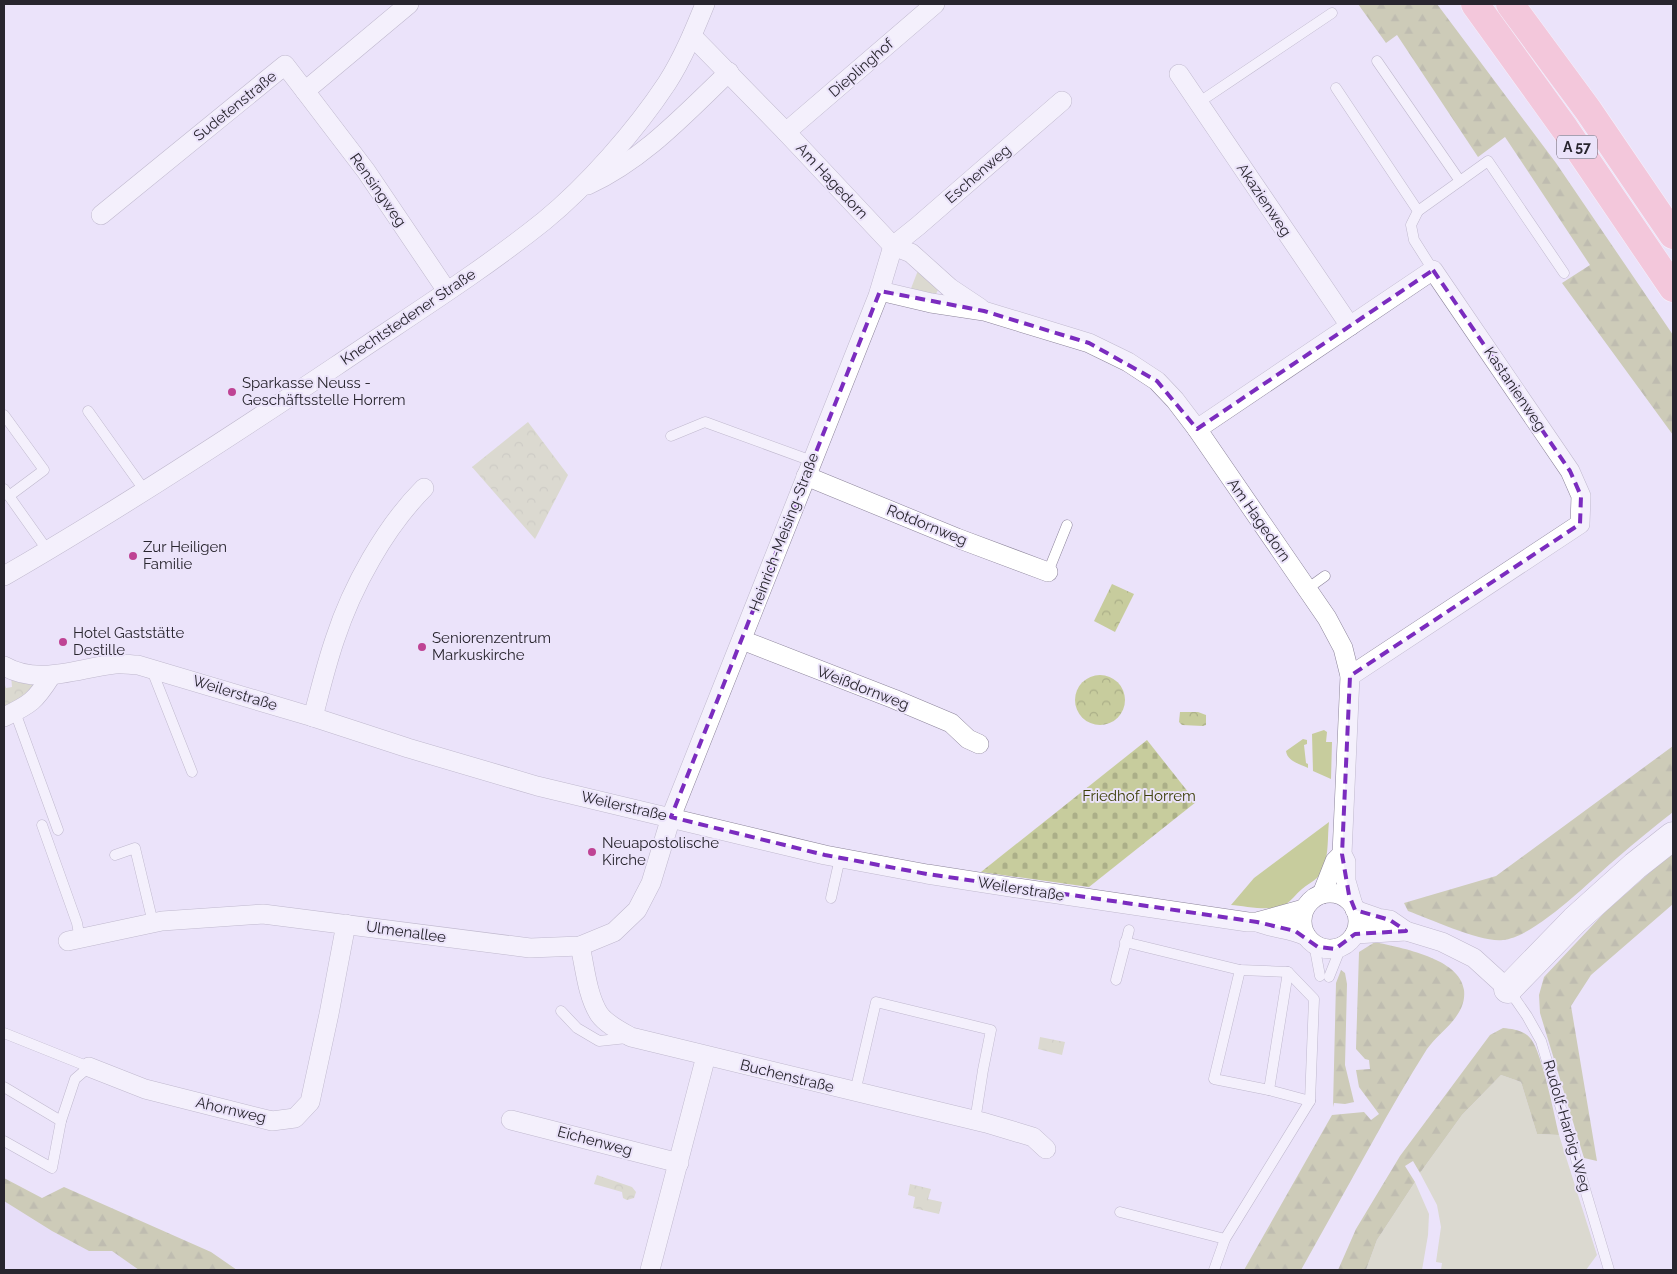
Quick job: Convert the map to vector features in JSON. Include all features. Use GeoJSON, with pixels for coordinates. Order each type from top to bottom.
{"type":"FeatureCollection","features":[{"type":"Feature","properties":{"kind":"highway","name":"A 57"},"geometry":{"type":"LineString","coordinates":[[1475,4],[1565,129],[1673,288]]}},
{"type":"Feature","properties":{"kind":"highway","name":"A 57"},"geometry":{"type":"LineString","coordinates":[[1510,4],[1588,110],[1673,235]]}},
{"type":"Feature","properties":{"kind":"main road"},"geometry":{"type":"LineString","coordinates":[[1508,989],[1575,920],[1635,866],[1673,836]]}},
{"type":"Feature","properties":{"kind":"street"},"geometry":{"type":"LineString","coordinates":[[305,91],[409,4]]}},
{"type":"Feature","properties":{"kind":"street","name":"Knechtstedener Straße"},"geometry":{"type":"LineString","coordinates":[[4,576],[207,453],[446,291],[546,220],[606,161],[640,122],[668,82],[692,36],[705,4]]}},
{"type":"Feature","properties":{"kind":"street","name":"Dieplinghof"},"geometry":{"type":"LineString","coordinates":[[786,132],[935,4]]}},
{"type":"Feature","properties":{"kind":"street","name":"Am Hagedorn"},"geometry":{"type":"LineString","coordinates":[[692,36],[729,72],[893,246],[911,253],[950,288],[984,311]]}},
{"type":"Feature","properties":{"kind":"street","name":"Sudetenstraße"},"geometry":{"type":"LineString","coordinates":[[102,215],[285,65],[305,91]]}},
{"type":"Feature","properties":{"kind":"street","name":"Knechtstedener Straße"},"geometry":{"type":"LineString","coordinates":[[576,191],[610,175],[640,154],[674,125],[729,72]]}},
{"type":"Feature","properties":{"kind":"street","name":"Akazienweg"},"geometry":{"type":"LineString","coordinates":[[1179,74],[1350,326]]}},
{"type":"Feature","properties":{"kind":"street","name":"Rensingweg"},"geometry":{"type":"LineString","coordinates":[[305,91],[366,170],[446,291]]}},
{"type":"Feature","properties":{"kind":"street","name":"Eschenweg"},"geometry":{"type":"LineString","coordinates":[[893,246],[1062,101]]}},
{"type":"Feature","properties":{"kind":"street","name":"Heinrich-Meising-Straße"},"geometry":{"type":"LineString","coordinates":[[671,817],[880,291],[893,246]]}},
{"type":"Feature","properties":{"kind":"street"},"geometry":{"type":"LineString","coordinates":[[1197,429],[1434,270]]}},
{"type":"Feature","properties":{"kind":"street","name":"Kastanienweg"},"geometry":{"type":"LineString","coordinates":[[1350,676],[1580,524],[1581,496],[1570,471],[1434,270]]}},
{"type":"Feature","properties":{"kind":"street","name":"Am Hagedorn"},"geometry":{"type":"LineString","coordinates":[[880,291],[931,303],[984,311],[1089,343],[1128,362],[1157,381],[1175,400],[1328,618],[1343,648],[1350,676],[1342,854],[1346,862],[1346,881],[1354,908]]}},
{"type":"Feature","properties":{"kind":"street","name":"Rotdornweg"},"geometry":{"type":"LineString","coordinates":[[809,468],[958,538],[1048,572]]}},
{"type":"Feature","properties":{"kind":"street"},"geometry":{"type":"LineString","coordinates":[[309,716],[335,638],[356,586],[384,537],[424,488]]}},
{"type":"Feature","properties":{"kind":"street","name":"Weißdornweg"},"geometry":{"type":"LineString","coordinates":[[742,640],[951,723],[968,739],[979,744]]}},
{"type":"Feature","properties":{"kind":"street","name":"Weilerstraße"},"geometry":{"type":"LineString","coordinates":[[4,666],[28,674],[51,676],[116,664],[138,665],[537,786],[840,858],[1186,914],[1257,922],[1269,927],[1295,931],[1310,940]]}},
{"type":"Feature","properties":{"kind":"street"},"geometry":{"type":"LineString","coordinates":[[10,714],[26,707],[39,695],[51,676]]}},
{"type":"Feature","properties":{"kind":"street","name":"Ulmenallee"},"geometry":{"type":"LineString","coordinates":[[74,940],[153,923],[263,914],[530,948],[580,946],[614,932],[637,910],[651,883],[671,817]]}},
{"type":"Feature","properties":{"kind":"street","name":"Am Hagedorn"},"geometry":{"type":"LineString","coordinates":[[1322,894],[1335,861],[1342,854]]}},
{"type":"Feature","properties":{"kind":"street"},"geometry":{"type":"LineString","coordinates":[[1331,893],[1339,895],[1347,899],[1354,908],[1357,926],[1355,934],[1350,941],[1340,947],[1326,949],[1310,940],[1302,927],[1304,909],[1309,902],[1322,894],[1331,893]]}},
{"type":"Feature","properties":{"kind":"street"},"geometry":{"type":"LineString","coordinates":[[1354,908],[1378,918],[1390,920],[1406,931],[1442,942],[1474,958],[1508,989]]}},
{"type":"Feature","properties":{"kind":"street","name":"Weilerstraße"},"geometry":{"type":"LineString","coordinates":[[1257,922],[1304,909]]}},
{"type":"Feature","properties":{"kind":"street","name":"Ahornweg"},"geometry":{"type":"LineString","coordinates":[[89,1067],[145,1089],[272,1121],[295,1118],[310,1102],[346,924]]}},
{"type":"Feature","properties":{"kind":"street"},"geometry":{"type":"LineString","coordinates":[[1355,934],[1406,931]]}},
{"type":"Feature","properties":{"kind":"street","name":"Buchenstraße"},"geometry":{"type":"LineString","coordinates":[[580,946],[592,996],[600,1014],[614,1027],[631,1037],[975,1120],[1033,1137],[1046,1149]]}},
{"type":"Feature","properties":{"kind":"street"},"geometry":{"type":"LineString","coordinates":[[650,1270],[706,1056]]}},
{"type":"Feature","properties":{"kind":"street","name":"Eichenweg"},"geometry":{"type":"LineString","coordinates":[[511,1120],[679,1163]]}},
{"type":"Feature","properties":{"kind":"lane"},"geometry":{"type":"LineString","coordinates":[[1198,104],[1332,13]]}},
{"type":"Feature","properties":{"kind":"lane"},"geometry":{"type":"LineString","coordinates":[[1378,61],[1460,180]]}},
{"type":"Feature","properties":{"kind":"lane"},"geometry":{"type":"LineString","coordinates":[[1336,88],[1418,211]]}},
{"type":"Feature","properties":{"kind":"lane"},"geometry":{"type":"LineString","coordinates":[[1434,270],[1414,240],[1411,225],[1418,211],[1488,161],[1564,273]]}},
{"type":"Feature","properties":{"kind":"lane"},"geometry":{"type":"LineString","coordinates":[[88,411],[145,491]]}},
{"type":"Feature","properties":{"kind":"lane"},"geometry":{"type":"LineString","coordinates":[[4,414],[44,470],[6,493],[48,551]]}},
{"type":"Feature","properties":{"kind":"lane"},"geometry":{"type":"LineString","coordinates":[[670,436],[705,422],[809,468]]}},
{"type":"Feature","properties":{"kind":"lane"},"geometry":{"type":"LineString","coordinates":[[1048,572],[1068,525]]}},
{"type":"Feature","properties":{"kind":"lane"},"geometry":{"type":"LineString","coordinates":[[1307,588],[1326,576]]}},
{"type":"Feature","properties":{"kind":"lane"},"geometry":{"type":"LineString","coordinates":[[151,668],[192,772]]}},
{"type":"Feature","properties":{"kind":"lane"},"geometry":{"type":"LineString","coordinates":[[10,714],[58,830]]}},
{"type":"Feature","properties":{"kind":"lane"},"geometry":{"type":"LineString","coordinates":[[42,825],[77,923],[74,940]]}},
{"type":"Feature","properties":{"kind":"lane"},"geometry":{"type":"LineString","coordinates":[[115,855],[135,848],[153,923]]}},
{"type":"Feature","properties":{"kind":"lane"},"geometry":{"type":"LineString","coordinates":[[831,898],[840,858]]}},
{"type":"Feature","properties":{"kind":"lane"},"geometry":{"type":"LineString","coordinates":[[1116,980],[1129,930]]}},
{"type":"Feature","properties":{"kind":"lane"},"geometry":{"type":"LineString","coordinates":[[1310,940],[1325,976],[1340,947]]}},
{"type":"Feature","properties":{"kind":"lane"},"geometry":{"type":"LineString","coordinates":[[1126,942],[1240,970],[1288,972],[1314,999],[1310,1101],[1225,1239],[1214,1270]]}},
{"type":"Feature","properties":{"kind":"lane"},"geometry":{"type":"LineString","coordinates":[[1240,970],[1214,1079],[1269,1090],[1310,1101]]}},
{"type":"Feature","properties":{"kind":"lane"},"geometry":{"type":"LineString","coordinates":[[1269,1090],[1288,972]]}},
{"type":"Feature","properties":{"kind":"lane","name":"Rudolf-Harbig-Weg"},"geometry":{"type":"LineString","coordinates":[[1508,989],[1527,1016],[1541,1041],[1609,1270]]}},
{"type":"Feature","properties":{"kind":"lane"},"geometry":{"type":"LineString","coordinates":[[855,1092],[876,1002],[991,1030],[975,1120]]}},
{"type":"Feature","properties":{"kind":"lane"},"geometry":{"type":"LineString","coordinates":[[561,1012],[577,1028],[599,1040],[631,1037]]}},
{"type":"Feature","properties":{"kind":"lane"},"geometry":{"type":"LineString","coordinates":[[4,1033],[89,1067],[75,1079],[60,1121],[52,1168],[4,1141]]}},
{"type":"Feature","properties":{"kind":"lane"},"geometry":{"type":"LineString","coordinates":[[4,1087],[60,1121]]}},
{"type":"Feature","properties":{"kind":"lane"},"geometry":{"type":"LineString","coordinates":[[1120,1212],[1225,1239]]}},
{"type":"Feature","properties":{"kind":"highlighted area"},"geometry":{"type":"Polygon","coordinates":[[[1433,270],[1570,471],[1581,496],[1580,524],[1350,676],[1342,854],[1349,895],[1355,910],[1390,920],[1406,931],[1355,934],[1335,949],[1318,947],[1295,931],[1257,922],[927,874],[825,855],[671,817],[880,291],[984,311],[1089,343],[1157,381],[1197,429],[1433,270]]]}},
{"type":"Feature","properties":{"kind":"shaded area"},"geometry":{"type":"Polygon","coordinates":[[[4,1201],[52,1231],[89,1251],[112,1251],[139,1270],[4,1270],[4,1201]]]}},
{"type":"Feature","properties":{"kind":"green space"},"geometry":{"type":"Polygon","coordinates":[[[1358,4],[1437,4],[1556,163],[1673,335],[1673,435],[1562,283],[1590,265],[1505,137],[1478,157],[1397,35],[1386,43],[1358,4]]]}},
{"type":"Feature","properties":{"kind":"green space"},"geometry":{"type":"Polygon","coordinates":[[[920,268],[938,290],[936,294],[910,291],[920,268]]]}},
{"type":"Feature","properties":{"kind":"green space"},"geometry":{"type":"Polygon","coordinates":[[[528,422],[568,475],[535,539],[472,467],[528,422]]]}},
{"type":"Feature","properties":{"kind":"green space"},"geometry":{"type":"Polygon","coordinates":[[[1112,584],[1134,594],[1115,632],[1094,621],[1112,584]]]}},
{"type":"Feature","properties":{"kind":"green space"},"geometry":{"type":"Polygon","coordinates":[[[11,675],[33,683],[34,690],[4,709],[4,685],[6,688],[12,687],[11,675]]]}},
{"type":"Feature","properties":{"kind":"green space"},"geometry":{"type":"Polygon","coordinates":[[[1100,675],[1110,677],[1118,682],[1123,690],[1125,700],[1123,710],[1118,718],[1110,723],[1100,725],[1090,723],[1082,718],[1077,710],[1075,700],[1077,690],[1082,682],[1090,677],[1100,675]]]}},
{"type":"Feature","properties":{"kind":"green space"},"geometry":{"type":"Polygon","coordinates":[[[1180,712],[1198,712],[1206,715],[1206,725],[1182,725],[1179,722],[1180,712]]]}},
{"type":"Feature","properties":{"kind":"green space"},"geometry":{"type":"Polygon","coordinates":[[[1324,730],[1327,732],[1326,742],[1332,742],[1331,779],[1313,771],[1312,734],[1324,730]]]}},
{"type":"Feature","properties":{"kind":"green space"},"geometry":{"type":"Polygon","coordinates":[[[1303,739],[1307,740],[1307,744],[1304,745],[1308,768],[1291,760],[1286,751],[1303,739]]]}},
{"type":"Feature","properties":{"kind":"green space","name":"Friedhof Horrem"},"geometry":{"type":"Polygon","coordinates":[[[1147,740],[1196,802],[1089,887],[981,872],[1147,740]]]}},
{"type":"Feature","properties":{"kind":"green space"},"geometry":{"type":"Polygon","coordinates":[[[1673,746],[1673,812],[1562,906],[1531,929],[1516,937],[1494,940],[1470,934],[1408,911],[1404,903],[1496,876],[1673,746]]]}},
{"type":"Feature","properties":{"kind":"green space"},"geometry":{"type":"Polygon","coordinates":[[[1329,822],[1326,859],[1317,878],[1285,905],[1280,907],[1266,908],[1231,905],[1254,878],[1329,822]]]}},
{"type":"Feature","properties":{"kind":"green space"},"geometry":{"type":"Polygon","coordinates":[[[1673,852],[1673,904],[1591,975],[1571,1006],[1597,1161],[1584,1158],[1540,1013],[1539,995],[1544,977],[1605,912],[1673,852]]]}},
{"type":"Feature","properties":{"kind":"green space"},"geometry":{"type":"Polygon","coordinates":[[[1375,942],[1428,956],[1452,970],[1460,979],[1464,990],[1461,1008],[1452,1022],[1427,1049],[1301,1270],[1244,1270],[1332,1115],[1364,1112],[1371,1120],[1379,1114],[1359,1087],[1356,1070],[1370,1069],[1369,1060],[1365,1059],[1356,1049],[1359,952],[1375,942]]]}},
{"type":"Feature","properties":{"kind":"green space"},"geometry":{"type":"Polygon","coordinates":[[[1341,970],[1345,973],[1347,984],[1345,1065],[1354,1102],[1345,1104],[1334,1103],[1333,1107],[1336,983],[1341,970]]]}},
{"type":"Feature","properties":{"kind":"green space"},"geometry":{"type":"Polygon","coordinates":[[[1503,1028],[1522,1032],[1531,1039],[1535,1046],[1547,1084],[1559,1135],[1537,1134],[1521,1082],[1501,1075],[1462,1115],[1420,1173],[1413,1161],[1405,1166],[1415,1182],[1377,1240],[1366,1270],[1338,1270],[1356,1229],[1400,1156],[1490,1035],[1503,1028]]]}},
{"type":"Feature","properties":{"kind":"green space"},"geometry":{"type":"Polygon","coordinates":[[[1040,1037],[1065,1042],[1062,1055],[1038,1049],[1040,1037]]]}},
{"type":"Feature","properties":{"kind":"green space"},"geometry":{"type":"Polygon","coordinates":[[[1501,1075],[1521,1082],[1537,1134],[1559,1135],[1597,1255],[1586,1270],[1441,1270],[1442,1263],[1436,1262],[1441,1227],[1437,1205],[1420,1173],[1462,1115],[1501,1075]]]}},
{"type":"Feature","properties":{"kind":"green space"},"geometry":{"type":"Polygon","coordinates":[[[597,1175],[632,1187],[636,1192],[634,1198],[627,1200],[623,1198],[622,1192],[594,1184],[597,1175]]]}},
{"type":"Feature","properties":{"kind":"green space"},"geometry":{"type":"Polygon","coordinates":[[[4,1178],[42,1198],[64,1187],[211,1252],[237,1270],[139,1270],[112,1251],[89,1251],[52,1231],[4,1201],[4,1178]]]}},
{"type":"Feature","properties":{"kind":"green space"},"geometry":{"type":"Polygon","coordinates":[[[1415,1182],[1429,1214],[1428,1235],[1422,1270],[1366,1270],[1377,1240],[1415,1182]]]}},
{"type":"Feature","properties":{"kind":"green space"},"geometry":{"type":"Polygon","coordinates":[[[910,1184],[931,1189],[928,1199],[942,1202],[939,1214],[913,1208],[915,1197],[908,1195],[910,1184]]]}},
{"type":"Feature","properties":{"kind":"place","name":"Sparkasse Neuss - Geschäftsstelle Horrem"},"geometry":{"type":"Point","coordinates":[232,392]}},
{"type":"Feature","properties":{"kind":"place","name":"Zur Heiligen Familie"},"geometry":{"type":"Point","coordinates":[133,556]}},
{"type":"Feature","properties":{"kind":"place","name":"Hotel Gaststätte Destille"},"geometry":{"type":"Point","coordinates":[63,642]}},
{"type":"Feature","properties":{"kind":"place","name":"Seniorenzentrum Markuskirche"},"geometry":{"type":"Point","coordinates":[422,647]}},
{"type":"Feature","properties":{"kind":"place","name":"Neuapostolische Kirche"},"geometry":{"type":"Point","coordinates":[592,852]}}]}
